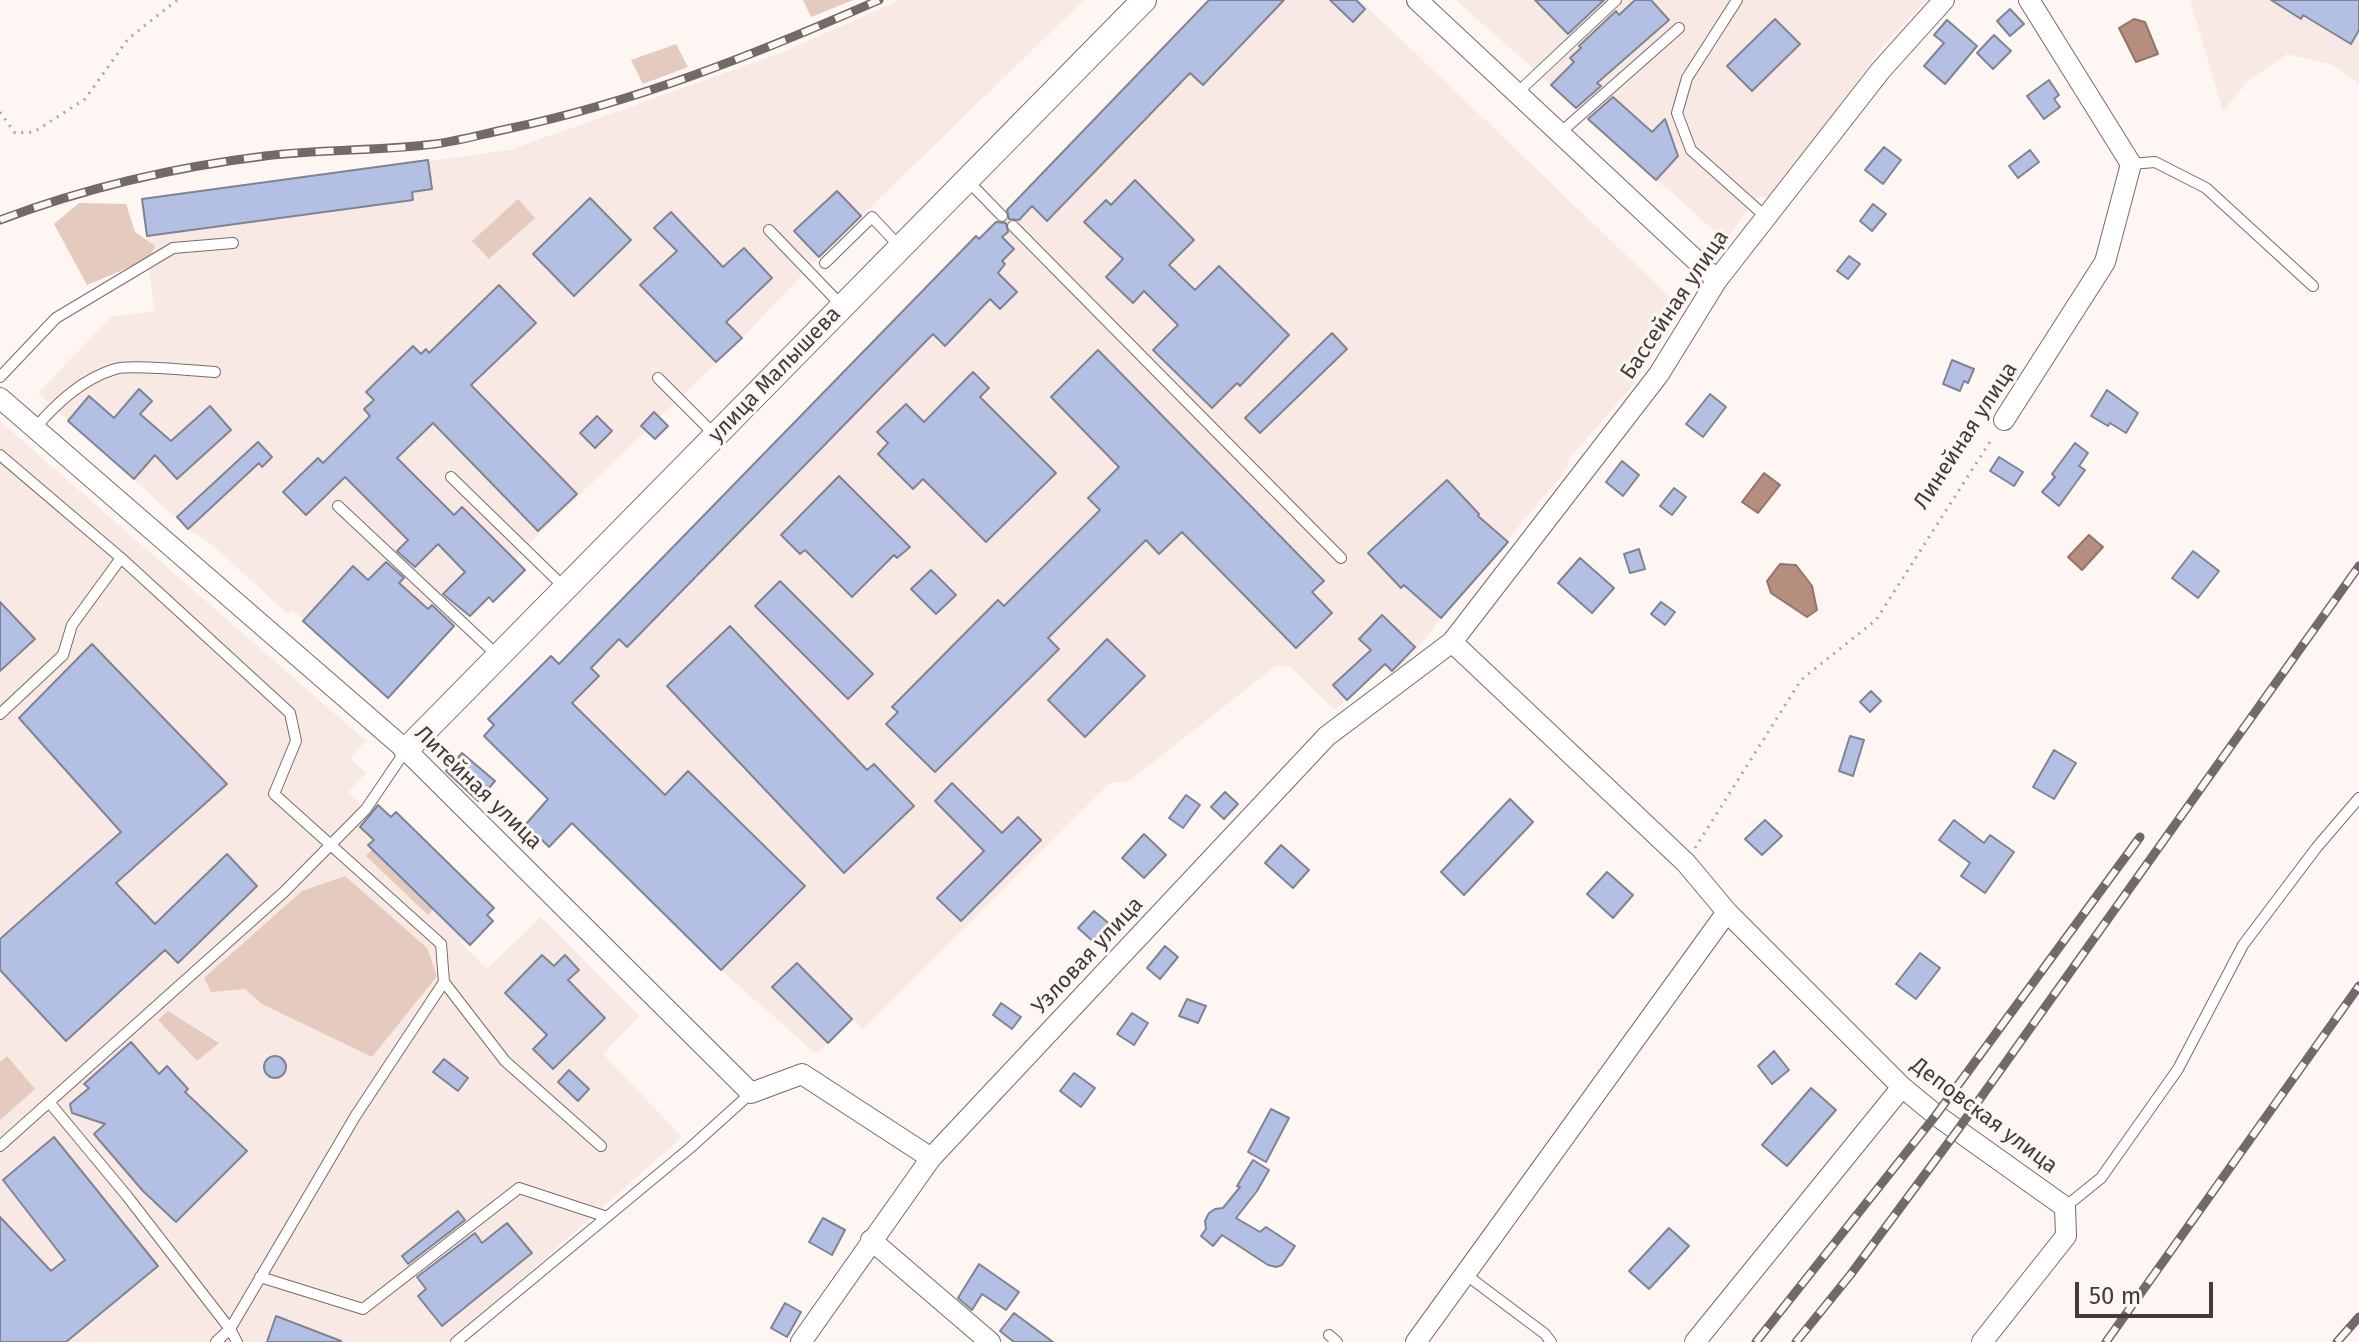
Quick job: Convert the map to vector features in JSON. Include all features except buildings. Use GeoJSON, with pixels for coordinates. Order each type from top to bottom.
{"type":"FeatureCollection","features":[{"type":"Feature","properties":{"kind":"street","name":"улица Малышева"},"geometry":{"type":"LineString","coordinates":[[406,750],[1144,0]]}},
{"type":"Feature","properties":{"kind":"street"},"geometry":{"type":"LineString","coordinates":[[1417,0],[1717,280]]}},
{"type":"Feature","properties":{"kind":"street","name":"Бассейная улица"},"geometry":{"type":"LineString","coordinates":[[1452,642],[1659,374],[1717,280],[1881,70],[1944,0]]}},
{"type":"Feature","properties":{"kind":"street"},"geometry":{"type":"LineString","coordinates":[[2029,0],[2131,164]]}},
{"type":"Feature","properties":{"kind":"street","name":"Линейная улица"},"geometry":{"type":"LineString","coordinates":[[2004,420],[2105,262],[2131,164]]}},
{"type":"Feature","properties":{"kind":"street","name":"Литейная улица"},"geometry":{"type":"LineString","coordinates":[[0,398],[406,750],[751,1093]]}},
{"type":"Feature","properties":{"kind":"street","name":"Деповская улица"},"geometry":{"type":"LineString","coordinates":[[1452,642],[1686,863],[1727,912],[1902,1087],[2065,1207],[2066,1236],[1982,1342]]}},
{"type":"Feature","properties":{"kind":"street","name":"Узловая улица"},"geometry":{"type":"LineString","coordinates":[[801,1342],[931,1158],[1327,736],[1452,642]]}},
{"type":"Feature","properties":{"kind":"street"},"geometry":{"type":"LineString","coordinates":[[1416,1342],[1727,912]]}},
{"type":"Feature","properties":{"kind":"street"},"geometry":{"type":"LineString","coordinates":[[751,1093],[802,1074],[931,1158]]}},
{"type":"Feature","properties":{"kind":"street"},"geometry":{"type":"LineString","coordinates":[[1695,1342],[1902,1087]]}},
{"type":"Feature","properties":{"kind":"street"},"geometry":{"type":"LineString","coordinates":[[871,1240],[990,1342]]}},
{"type":"Feature","properties":{"kind":"lane"},"geometry":{"type":"LineString","coordinates":[[1517,93],[1616,0]]}},
{"type":"Feature","properties":{"kind":"lane"},"geometry":{"type":"LineString","coordinates":[[1737,0],[1687,78],[1677,113],[1691,150],[1766,217]]}},
{"type":"Feature","properties":{"kind":"lane"},"geometry":{"type":"LineString","coordinates":[[1560,133],[1679,28]]}},
{"type":"Feature","properties":{"kind":"lane"},"geometry":{"type":"LineString","coordinates":[[2131,164],[2155,162],[2206,188],[2313,286]]}},
{"type":"Feature","properties":{"kind":"lane"},"geometry":{"type":"LineString","coordinates":[[966,179],[1002,216]]}},
{"type":"Feature","properties":{"kind":"lane"},"geometry":{"type":"LineString","coordinates":[[825,263],[872,217],[900,247]]}},
{"type":"Feature","properties":{"kind":"lane"},"geometry":{"type":"LineString","coordinates":[[1013,226],[1341,558]]}},
{"type":"Feature","properties":{"kind":"lane"},"geometry":{"type":"LineString","coordinates":[[769,230],[842,306]]}},
{"type":"Feature","properties":{"kind":"lane"},"geometry":{"type":"LineString","coordinates":[[0,377],[56,318],[173,248],[233,243]]}},
{"type":"Feature","properties":{"kind":"lane"},"geometry":{"type":"LineString","coordinates":[[35,428],[53,407],[79,386],[117,367],[215,372]]}},
{"type":"Feature","properties":{"kind":"lane"},"geometry":{"type":"LineString","coordinates":[[658,378],[715,435]]}},
{"type":"Feature","properties":{"kind":"lane"},"geometry":{"type":"LineString","coordinates":[[0,455],[121,558],[290,713],[296,741],[274,794],[441,944],[444,982],[505,1061],[601,1146]]}},
{"type":"Feature","properties":{"kind":"lane"},"geometry":{"type":"LineString","coordinates":[[451,477],[566,588]]}},
{"type":"Feature","properties":{"kind":"lane"},"geometry":{"type":"LineString","coordinates":[[338,506],[499,656]]}},
{"type":"Feature","properties":{"kind":"lane"},"geometry":{"type":"LineString","coordinates":[[0,714],[63,655],[72,625],[121,558]]}},
{"type":"Feature","properties":{"kind":"lane"},"geometry":{"type":"LineString","coordinates":[[0,1146],[284,892],[366,809],[406,750]]}},
{"type":"Feature","properties":{"kind":"lane"},"geometry":{"type":"LineString","coordinates":[[2065,1207],[2101,1178],[2178,1069],[2243,945],[2317,847],[2359,798]]}},
{"type":"Feature","properties":{"kind":"lane"},"geometry":{"type":"LineString","coordinates":[[216,1342],[230,1329],[356,1115],[444,982]]}},
{"type":"Feature","properties":{"kind":"lane"},"geometry":{"type":"LineString","coordinates":[[456,1342],[751,1093]]}},
{"type":"Feature","properties":{"kind":"lane"},"geometry":{"type":"LineString","coordinates":[[49,1102],[127,1196],[237,1342]]}},
{"type":"Feature","properties":{"kind":"lane"},"geometry":{"type":"LineString","coordinates":[[260,1277],[363,1309],[519,1188],[607,1217]]}},
{"type":"Feature","properties":{"kind":"lane"},"geometry":{"type":"LineString","coordinates":[[1465,1274],[1545,1334],[1551,1342]]}},
{"type":"Feature","properties":{"kind":"path"},"geometry":{"type":"LineString","coordinates":[[0,112],[15,133],[34,132],[85,99],[128,39],[177,0]]}},
{"type":"Feature","properties":{"kind":"path","name":"Линейная улица"},"geometry":{"type":"LineString","coordinates":[[1686,863],[1801,680],[1876,620],[2004,420]]}},
{"type":"Feature","properties":{"kind":"shaded area"},"geometry":{"type":"Polygon","coordinates":[[[803,0],[853,0],[811,17],[803,0]]]}},
{"type":"Feature","properties":{"kind":"shaded area"},"geometry":{"type":"Polygon","coordinates":[[[900,0],[1084,0],[530,543],[388,698],[293,610],[288,614],[210,543],[188,529],[38,393],[111,317],[154,311],[142,199],[510,150],[783,52],[900,0]]]}},
{"type":"Feature","properties":{"kind":"shaded area"},"geometry":{"type":"Polygon","coordinates":[[[1209,0],[1360,0],[1674,301],[1670,320],[1634,384],[1569,459],[1568,468],[1401,670],[1389,660],[1335,710],[1290,667],[1277,665],[1129,781],[1110,783],[863,1029],[852,1019],[816,1054],[721,970],[484,736],[494,725],[488,719],[551,656],[559,664],[976,236],[980,239],[1209,0]]]}},
{"type":"Feature","properties":{"kind":"shaded area"},"geometry":{"type":"Polygon","coordinates":[[[1456,0],[1927,0],[1882,47],[1774,196],[1755,198],[1726,241],[1456,0]]]}},
{"type":"Feature","properties":{"kind":"shaded area"},"geometry":{"type":"Polygon","coordinates":[[[2190,0],[2359,0],[2359,84],[2333,65],[2287,54],[2248,81],[2223,111],[2190,0]]]}},
{"type":"Feature","properties":{"kind":"shaded area"},"geometry":{"type":"Polygon","coordinates":[[[2134,19],[2145,22],[2158,54],[2136,62],[2119,28],[2134,19]]]}},
{"type":"Feature","properties":{"kind":"shaded area"},"geometry":{"type":"Polygon","coordinates":[[[676,44],[688,67],[643,84],[631,60],[676,44]]]}},
{"type":"Feature","properties":{"kind":"shaded area"},"geometry":{"type":"Polygon","coordinates":[[[518,199],[535,218],[489,259],[472,241],[518,199]]]}},
{"type":"Feature","properties":{"kind":"shaded area"},"geometry":{"type":"Polygon","coordinates":[[[79,203],[126,204],[135,232],[155,246],[149,259],[87,285],[54,224],[79,203]]]}},
{"type":"Feature","properties":{"kind":"shaded area"},"geometry":{"type":"Polygon","coordinates":[[[0,421],[366,741],[350,758],[366,773],[348,792],[370,813],[378,805],[391,817],[396,812],[494,908],[461,943],[487,969],[541,917],[639,1016],[603,1054],[682,1137],[450,1342],[0,1342],[0,421]]]}},
{"type":"Feature","properties":{"kind":"shaded area"},"geometry":{"type":"Polygon","coordinates":[[[1764,473],[1780,485],[1758,513],[1742,502],[1764,473]]]}},
{"type":"Feature","properties":{"kind":"shaded area"},"geometry":{"type":"Polygon","coordinates":[[[2089,535],[2103,547],[2082,570],[2068,557],[2089,535]]]}},
{"type":"Feature","properties":{"kind":"shaded area"},"geometry":{"type":"Polygon","coordinates":[[[1780,564],[1796,565],[1812,586],[1817,610],[1807,617],[1771,593],[1767,581],[1780,564]]]}},
{"type":"Feature","properties":{"kind":"shaded area"},"geometry":{"type":"Polygon","coordinates":[[[377,844],[439,903],[428,915],[366,856],[377,844]]]}},
{"type":"Feature","properties":{"kind":"shaded area"},"geometry":{"type":"Polygon","coordinates":[[[345,876],[427,948],[437,976],[372,1057],[262,1004],[245,989],[211,992],[204,978],[302,891],[345,876]]]}},
{"type":"Feature","properties":{"kind":"shaded area"},"geometry":{"type":"Polygon","coordinates":[[[168,1011],[219,1043],[197,1061],[158,1020],[168,1011]]]}},
{"type":"Feature","properties":{"kind":"shaded area"},"geometry":{"type":"Polygon","coordinates":[[[7,1056],[35,1089],[0,1120],[0,1062],[7,1056]]]}},
{"type":"Feature","properties":{"kind":"railway"},"geometry":{"type":"LineString","coordinates":[[0,220],[97,189],[198,166],[286,154],[435,144],[555,118],[696,74],[879,0]]}},
{"type":"Feature","properties":{"kind":"railway"},"geometry":{"type":"LineString","coordinates":[[1796,1342],[1851,1274],[1957,1131],[2359,566]]}},
{"type":"Feature","properties":{"kind":"railway"},"geometry":{"type":"LineString","coordinates":[[1756,1342],[1936,1115],[2140,837]]}},
{"type":"Feature","properties":{"kind":"railway"},"geometry":{"type":"LineString","coordinates":[[2106,1342],[2359,986]]}},
{"type":"Feature","properties":{"kind":"railway"},"geometry":{"type":"LineString","coordinates":[[2337,1342],[2359,1317]]}}]}
